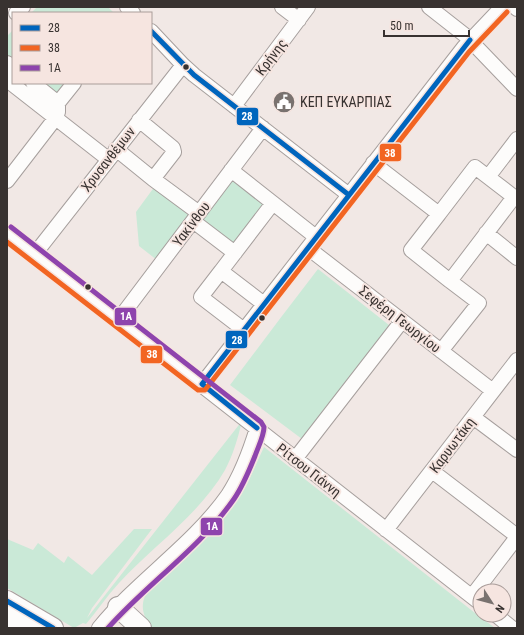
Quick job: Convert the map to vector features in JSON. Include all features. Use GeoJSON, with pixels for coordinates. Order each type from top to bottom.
{"type":"FeatureCollection","features":[{"type":"Feature","properties":{"kind":"highway"},"geometry":{"type":"LineString","coordinates":[[7,601],[53,628]]}},
{"type":"Feature","properties":{"kind":"highway"},"geometry":{"type":"LineString","coordinates":[[118,607],[141,628]]}},
{"type":"Feature","properties":{"kind":"highway"},"geometry":{"type":"LineString","coordinates":[[7,620],[22,628]]}},
{"type":"Feature","properties":{"kind":"street"},"geometry":{"type":"LineString","coordinates":[[7,13],[12,7]]}},
{"type":"Feature","properties":{"kind":"street"},"geometry":{"type":"LineString","coordinates":[[282,7],[299,20]]}},
{"type":"Feature","properties":{"kind":"street","name":"Κρήνης"},"geometry":{"type":"LineString","coordinates":[[234,106],[308,7]]}},
{"type":"Feature","properties":{"kind":"street"},"geometry":{"type":"LineString","coordinates":[[429,7],[470,40],[517,89]]}},
{"type":"Feature","properties":{"kind":"street"},"geometry":{"type":"LineString","coordinates":[[202,384],[470,40],[502,7]]}},
{"type":"Feature","properties":{"kind":"street"},"geometry":{"type":"LineString","coordinates":[[152,33],[183,65],[349,195]]}},
{"type":"Feature","properties":{"kind":"street","name":"Χρυσανθέμων"},"geometry":{"type":"LineString","coordinates":[[34,254],[183,65]]}},
{"type":"Feature","properties":{"kind":"street"},"geometry":{"type":"LineString","coordinates":[[12,84],[55,118],[153,179],[235,253]]}},
{"type":"Feature","properties":{"kind":"street"},"geometry":{"type":"LineString","coordinates":[[33,84],[58,103]]}},
{"type":"Feature","properties":{"kind":"street"},"geometry":{"type":"LineString","coordinates":[[7,181],[55,118],[58,112],[58,103],[73,84]]}},
{"type":"Feature","properties":{"kind":"street"},"geometry":{"type":"LineString","coordinates":[[139,120],[173,148],[174,152],[153,179]]}},
{"type":"Feature","properties":{"kind":"street","name":"Υακίνθου"},"geometry":{"type":"LineString","coordinates":[[119,320],[263,128]]}},
{"type":"Feature","properties":{"kind":"street"},"geometry":{"type":"LineString","coordinates":[[488,177],[517,139]]}},
{"type":"Feature","properties":{"kind":"street"},"geometry":{"type":"LineString","coordinates":[[374,163],[439,214]]}},
{"type":"Feature","properties":{"kind":"street"},"geometry":{"type":"LineString","coordinates":[[441,351],[479,303],[450,281],[411,250],[475,167],[514,197],[450,281]]}},
{"type":"Feature","properties":{"kind":"street","name":"Σεφέρη Γεωργίου"},"geometry":{"type":"LineString","coordinates":[[231,170],[272,203],[312,242],[402,321],[493,391]]}},
{"type":"Feature","properties":{"kind":"street"},"geometry":{"type":"LineString","coordinates":[[244,330],[201,297],[272,203]]}},
{"type":"Feature","properties":{"kind":"street","name":"Ρίτσου Γιάννη"},"geometry":{"type":"LineString","coordinates":[[7,233],[472,596]]}},
{"type":"Feature","properties":{"kind":"street"},"geometry":{"type":"LineString","coordinates":[[486,233],[517,258]]}},
{"type":"Feature","properties":{"kind":"street"},"geometry":{"type":"LineString","coordinates":[[221,271],[264,304]]}},
{"type":"Feature","properties":{"kind":"street"},"geometry":{"type":"LineString","coordinates":[[296,459],[402,321]]}},
{"type":"Feature","properties":{"kind":"street","name":"Καρυωτάκη"},"geometry":{"type":"LineString","coordinates":[[386,530],[517,360]]}},
{"type":"Feature","properties":{"kind":"street"},"geometry":{"type":"LineString","coordinates":[[473,417],[517,450]]}},
{"type":"Feature","properties":{"kind":"street"},"geometry":{"type":"LineString","coordinates":[[99,628],[118,607],[197,530],[220,504],[237,478],[257,428]]}},
{"type":"Feature","properties":{"kind":"street"},"geometry":{"type":"LineString","coordinates":[[432,471],[517,536],[486,583]]}},
{"type":"Feature","properties":{"kind":"green space"},"geometry":{"type":"Polygon","coordinates":[[[37,7],[108,7],[113,12],[32,12],[37,7]]]}},
{"type":"Feature","properties":{"kind":"green space"},"geometry":{"type":"Polygon","coordinates":[[[12,31],[12,58],[7,55],[7,36],[12,31]]]}},
{"type":"Feature","properties":{"kind":"green space"},"geometry":{"type":"Polygon","coordinates":[[[44,84],[65,84],[57,94],[44,84]]]}},
{"type":"Feature","properties":{"kind":"green space"},"geometry":{"type":"Polygon","coordinates":[[[233,176],[268,203],[235,248],[199,221],[233,176]]]}},
{"type":"Feature","properties":{"kind":"green space"},"geometry":{"type":"Polygon","coordinates":[[[155,186],[192,214],[157,260],[139,246],[136,212],[155,186]]]}},
{"type":"Feature","properties":{"kind":"green space"},"geometry":{"type":"Polygon","coordinates":[[[318,269],[394,329],[359,374],[354,371],[346,381],[349,384],[331,407],[327,405],[321,413],[324,416],[302,439],[230,385],[318,269]]]}},
{"type":"Feature","properties":{"kind":"green space"},"geometry":{"type":"Polygon","coordinates":[[[242,421],[237,440],[225,470],[214,486],[189,516],[119,583],[86,624],[83,623],[74,628],[7,588],[7,539],[33,550],[38,543],[64,563],[68,556],[92,575],[134,529],[152,529],[92,608],[87,618],[242,421]]]}},
{"type":"Feature","properties":{"kind":"green space"},"geometry":{"type":"Polygon","coordinates":[[[264,447],[472,611],[472,623],[488,623],[495,628],[152,628],[143,609],[145,596],[215,527],[230,510],[247,484],[264,447]]]}},
{"type":"Feature","properties":{"kind":"transit line","name":"38"},"geometry":{"type":"LineString","coordinates":[[7,242],[198,390],[205,390],[469,52],[507,12]]}},
{"type":"Feature","properties":{"kind":"transit line","name":"28"},"geometry":{"type":"LineString","coordinates":[[152,32],[194,75],[349,195]]}},
{"type":"Feature","properties":{"kind":"transit line","name":"28"},"geometry":{"type":"LineString","coordinates":[[257,428],[202,384],[470,40]]}},
{"type":"Feature","properties":{"kind":"transit line","name":"1Α"},"geometry":{"type":"LineString","coordinates":[[11,227],[261,422],[264,427],[261,442],[243,484],[234,499],[205,534],[108,628]]}},
{"type":"Feature","properties":{"kind":"transit line","name":"28"},"geometry":{"type":"LineString","coordinates":[[7,601],[53,628]]}},
{"type":"Feature","properties":{"kind":"place","name":"ΚΕΠ ΕΥΚΑΡΠΙΑΣ"},"geometry":{"type":"Point","coordinates":[284,102]}}]}
